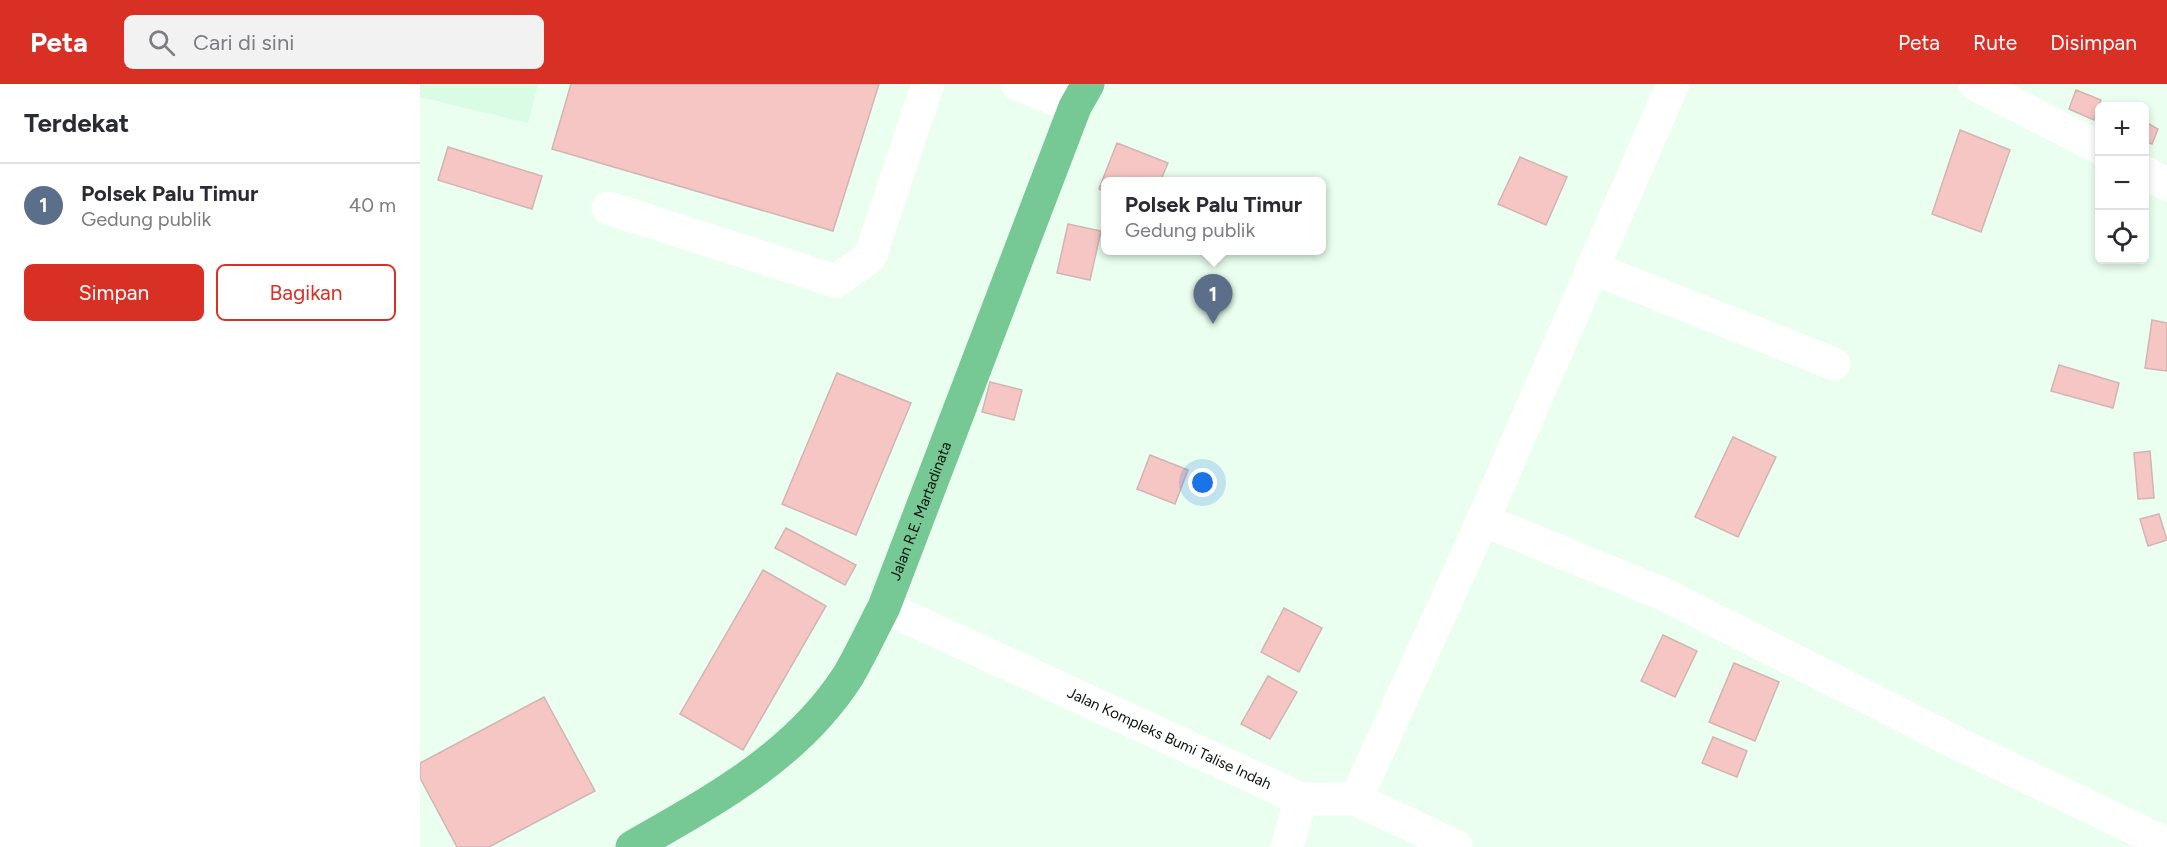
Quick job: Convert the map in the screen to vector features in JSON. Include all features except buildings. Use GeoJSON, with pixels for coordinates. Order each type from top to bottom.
{"type":"FeatureCollection","features":[{"type":"Feature","properties":{"kind":"highway","name":"Jalan R.E. Martadinata"},"geometry":{"type":"LineString","coordinates":[[632,847],[729,792],[800,735],[847,676],[884,607],[1082,95]]}},
{"type":"Feature","properties":{"kind":"street"},"geometry":{"type":"LineString","coordinates":[[608,208],[836,281],[870,257],[928,84]]}},
{"type":"Feature","properties":{"kind":"street"},"geometry":{"type":"LineString","coordinates":[[1017,84],[1082,95]]}},
{"type":"Feature","properties":{"kind":"street"},"geometry":{"type":"LineString","coordinates":[[1356,799],[1483,520],[1673,84]]}},
{"type":"Feature","properties":{"kind":"street"},"geometry":{"type":"LineString","coordinates":[[1975,84],[2095,145]]}},
{"type":"Feature","properties":{"kind":"street"},"geometry":{"type":"LineString","coordinates":[[2149,174],[2167,184]]}},
{"type":"Feature","properties":{"kind":"street"},"geometry":{"type":"LineString","coordinates":[[1592,268],[1834,364]]}},
{"type":"Feature","properties":{"kind":"street"},"geometry":{"type":"LineString","coordinates":[[1483,520],[1662,594],[1967,748],[2167,844]]}},
{"type":"Feature","properties":{"kind":"street","name":"Jalan Kompleks Bumi Talise Indah"},"geometry":{"type":"LineString","coordinates":[[884,607],[1301,799],[1356,799],[1457,847]]}},
{"type":"Feature","properties":{"kind":"street"},"geometry":{"type":"LineString","coordinates":[[1287,847],[1301,799]]}},
{"type":"Feature","properties":{"kind":"shaded area"},"geometry":{"type":"Polygon","coordinates":[[[420,84],[538,84],[528,123],[420,97],[420,84]]]}},
{"type":"Feature","properties":{"kind":"place","name":"Polsek Palu Timur"},"geometry":{"type":"Point","coordinates":[1213,324]}}]}
